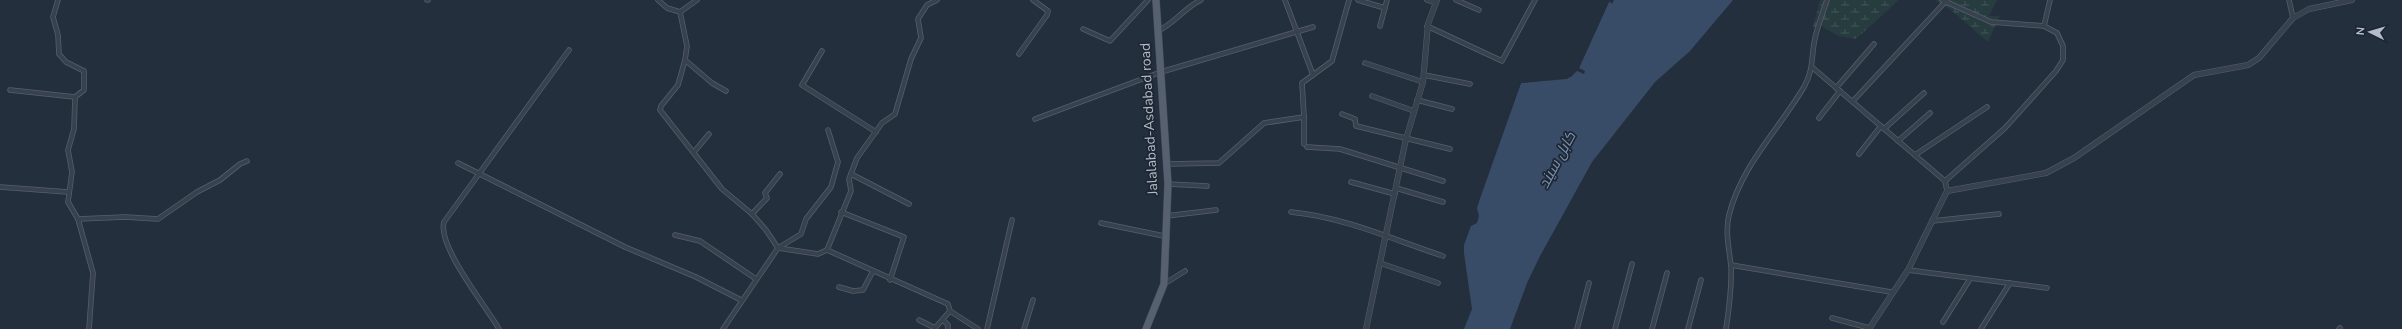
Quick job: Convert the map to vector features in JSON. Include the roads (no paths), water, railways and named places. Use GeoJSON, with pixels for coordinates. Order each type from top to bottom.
{"type":"FeatureCollection","features":[{"type":"Feature","properties":{"kind":"main road","name":"Jalalabad-Asdabad road"},"geometry":{"type":"LineString","coordinates":[[1146,329],[1164,284],[1164,236],[1168,184],[1156,0]]}},
{"type":"Feature","properties":{"kind":"street"},"geometry":{"type":"LineString","coordinates":[[58,0],[53,17],[58,36],[59,54],[66,62],[84,72],[84,90],[76,97],[74,128],[68,150],[72,172],[68,192],[68,202],[78,219],[93,273],[89,329]]}},
{"type":"Feature","properties":{"kind":"street"},"geometry":{"type":"LineString","coordinates":[[658,0],[667,8],[680,12]]}},
{"type":"Feature","properties":{"kind":"street"},"geometry":{"type":"LineString","coordinates":[[680,12],[697,0]]}},
{"type":"Feature","properties":{"kind":"street"},"geometry":{"type":"LineString","coordinates":[[680,12],[687,46],[685,60],[678,85],[661,106],[660,110],[722,189],[752,214],[766,230],[778,248],[818,254],[827,250],[841,212],[851,192],[850,174],[857,158],[882,123],[895,114],[911,59],[921,38],[918,19],[926,5],[937,0]]}},
{"type":"Feature","properties":{"kind":"street"},"geometry":{"type":"LineString","coordinates":[[1019,54],[1047,15],[1048,11],[1033,0]]}},
{"type":"Feature","properties":{"kind":"street"},"geometry":{"type":"LineString","coordinates":[[1083,29],[1110,41],[1148,0]]}},
{"type":"Feature","properties":{"kind":"street"},"geometry":{"type":"LineString","coordinates":[[1158,31],[1165,28],[1188,6],[1201,0]]}},
{"type":"Feature","properties":{"kind":"street"},"geometry":{"type":"LineString","coordinates":[[1285,0],[1313,74]]}},
{"type":"Feature","properties":{"kind":"street"},"geometry":{"type":"LineString","coordinates":[[1349,0],[1332,61],[1302,83],[1305,146],[1340,149],[1344,154],[1442,181],[1400,169]]}},
{"type":"Feature","properties":{"kind":"street"},"geometry":{"type":"LineString","coordinates":[[1358,0],[1385,8]]}},
{"type":"Feature","properties":{"kind":"street"},"geometry":{"type":"LineString","coordinates":[[1380,26],[1387,0]]}},
{"type":"Feature","properties":{"kind":"street"},"geometry":{"type":"LineString","coordinates":[[1366,329],[1406,140],[1423,82],[1427,26],[1436,2],[1427,0]]}},
{"type":"Feature","properties":{"kind":"street"},"geometry":{"type":"LineString","coordinates":[[1457,0],[1479,10]]}},
{"type":"Feature","properties":{"kind":"street"},"geometry":{"type":"LineString","coordinates":[[1427,26],[1502,61],[1535,0]]}},
{"type":"Feature","properties":{"kind":"street"},"geometry":{"type":"LineString","coordinates":[[1726,329],[1731,265],[1727,228],[1729,214],[1738,187],[1804,87],[1813,68],[1815,38],[1827,0]]}},
{"type":"Feature","properties":{"kind":"street"},"geometry":{"type":"LineString","coordinates":[[2044,26],[2050,0]]}},
{"type":"Feature","properties":{"kind":"street"},"geometry":{"type":"LineString","coordinates":[[2289,0],[2293,18]]}},
{"type":"Feature","properties":{"kind":"street"},"geometry":{"type":"LineString","coordinates":[[1947,192],[2046,173],[2074,158],[2194,76],[2248,65],[2259,58],[2293,18],[2309,9],[2352,0]]}},
{"type":"Feature","properties":{"kind":"street"},"geometry":{"type":"LineString","coordinates":[[1853,101],[1945,1],[1991,22],[2044,26],[2057,33],[2063,46],[2063,60],[2056,72],[2005,128],[1946,181]]}},
{"type":"Feature","properties":{"kind":"street"},"geometry":{"type":"LineString","coordinates":[[1035,119],[1161,72],[1313,27]]}},
{"type":"Feature","properties":{"kind":"street"},"geometry":{"type":"LineString","coordinates":[[1819,118],[1838,89],[1874,44]]}},
{"type":"Feature","properties":{"kind":"street"},"geometry":{"type":"LineString","coordinates":[[499,329],[460,269],[444,239],[442,228],[444,222],[478,173],[569,50]]}},
{"type":"Feature","properties":{"kind":"street"},"geometry":{"type":"LineString","coordinates":[[822,51],[802,85],[876,132]]}},
{"type":"Feature","properties":{"kind":"street"},"geometry":{"type":"LineString","coordinates":[[685,60],[712,84],[726,91]]}},
{"type":"Feature","properties":{"kind":"street"},"geometry":{"type":"LineString","coordinates":[[1365,63],[1423,82]]}},
{"type":"Feature","properties":{"kind":"street"},"geometry":{"type":"LineString","coordinates":[[1813,68],[1946,181],[1947,192],[1908,270],[1891,292],[1869,329],[1832,318]]}},
{"type":"Feature","properties":{"kind":"street"},"geometry":{"type":"LineString","coordinates":[[1424,75],[1470,84]]}},
{"type":"Feature","properties":{"kind":"street"},"geometry":{"type":"LineString","coordinates":[[10,90],[76,97]]}},
{"type":"Feature","properties":{"kind":"street"},"geometry":{"type":"LineString","coordinates":[[1859,154],[1882,127],[1924,93]]}},
{"type":"Feature","properties":{"kind":"street"},"geometry":{"type":"LineString","coordinates":[[1372,96],[1414,111]]}},
{"type":"Feature","properties":{"kind":"street"},"geometry":{"type":"LineString","coordinates":[[1417,100],[1452,109]]}},
{"type":"Feature","properties":{"kind":"street"},"geometry":{"type":"LineString","coordinates":[[1915,155],[1986,107]]}},
{"type":"Feature","properties":{"kind":"street"},"geometry":{"type":"LineString","coordinates":[[1898,141],[1930,113]]}},
{"type":"Feature","properties":{"kind":"street"},"geometry":{"type":"LineString","coordinates":[[1342,114],[1355,119],[1356,126],[1406,140],[1450,149]]}},
{"type":"Feature","properties":{"kind":"street"},"geometry":{"type":"LineString","coordinates":[[1167,164],[1219,163],[1264,123],[1304,117]]}},
{"type":"Feature","properties":{"kind":"street"},"geometry":{"type":"LineString","coordinates":[[723,329],[741,300],[778,248],[801,234],[806,219],[831,188],[838,162],[828,130]]}},
{"type":"Feature","properties":{"kind":"street"},"geometry":{"type":"LineString","coordinates":[[694,152],[709,134]]}},
{"type":"Feature","properties":{"kind":"street"},"geometry":{"type":"LineString","coordinates":[[78,219],[125,217],[158,219],[197,192],[220,180],[240,164],[247,161]]}},
{"type":"Feature","properties":{"kind":"street"},"geometry":{"type":"LineString","coordinates":[[458,163],[626,247],[696,277],[741,300]]}},
{"type":"Feature","properties":{"kind":"street"},"geometry":{"type":"LineString","coordinates":[[752,214],[766,198],[766,191],[780,174]]}},
{"type":"Feature","properties":{"kind":"street"},"geometry":{"type":"LineString","coordinates":[[850,174],[909,204]]}},
{"type":"Feature","properties":{"kind":"street"},"geometry":{"type":"LineString","coordinates":[[1351,182],[1443,202]]}},
{"type":"Feature","properties":{"kind":"street"},"geometry":{"type":"LineString","coordinates":[[1168,184],[1207,186]]}},
{"type":"Feature","properties":{"kind":"street"},"geometry":{"type":"LineString","coordinates":[[0,188],[68,192]]}},
{"type":"Feature","properties":{"kind":"street"},"geometry":{"type":"LineString","coordinates":[[1165,216],[1216,210]]}},
{"type":"Feature","properties":{"kind":"street"},"geometry":{"type":"LineString","coordinates":[[841,212],[904,237],[890,280]]}},
{"type":"Feature","properties":{"kind":"street"},"geometry":{"type":"LineString","coordinates":[[1291,212],[1316,215],[1443,256]]}},
{"type":"Feature","properties":{"kind":"street"},"geometry":{"type":"LineString","coordinates":[[1932,221],[2000,214]]}},
{"type":"Feature","properties":{"kind":"street"},"geometry":{"type":"LineString","coordinates":[[986,329],[1012,220]]}},
{"type":"Feature","properties":{"kind":"street"},"geometry":{"type":"LineString","coordinates":[[1101,223],[1164,236]]}},
{"type":"Feature","properties":{"kind":"street"},"geometry":{"type":"LineString","coordinates":[[675,235],[700,241],[756,279]]}},
{"type":"Feature","properties":{"kind":"street"},"geometry":{"type":"LineString","coordinates":[[827,250],[890,280],[948,304],[950,311],[978,329]]}},
{"type":"Feature","properties":{"kind":"street"},"geometry":{"type":"LineString","coordinates":[[1380,263],[1438,283]]}},
{"type":"Feature","properties":{"kind":"street"},"geometry":{"type":"LineString","coordinates":[[1615,329],[1632,264]]}},
{"type":"Feature","properties":{"kind":"street"},"geometry":{"type":"LineString","coordinates":[[1731,265],[1891,292]]}},
{"type":"Feature","properties":{"kind":"street"},"geometry":{"type":"LineString","coordinates":[[1908,270],[2048,288]]}},
{"type":"Feature","properties":{"kind":"street"},"geometry":{"type":"LineString","coordinates":[[839,287],[853,291],[864,290],[873,271]]}},
{"type":"Feature","properties":{"kind":"street"},"geometry":{"type":"LineString","coordinates":[[1164,284],[1185,271]]}},
{"type":"Feature","properties":{"kind":"street"},"geometry":{"type":"LineString","coordinates":[[1652,329],[1667,272]]}},
{"type":"Feature","properties":{"kind":"street"},"geometry":{"type":"LineString","coordinates":[[1944,322],[1970,279]]}},
{"type":"Feature","properties":{"kind":"street"},"geometry":{"type":"LineString","coordinates":[[1688,329],[1701,280]]}},
{"type":"Feature","properties":{"kind":"street"},"geometry":{"type":"LineString","coordinates":[[1577,329],[1589,283]]}},
{"type":"Feature","properties":{"kind":"street"},"geometry":{"type":"LineString","coordinates":[[1981,329],[2010,283]]}},
{"type":"Feature","properties":{"kind":"street"},"geometry":{"type":"LineString","coordinates":[[1024,329],[1033,300]]}},
{"type":"Feature","properties":{"kind":"street"},"geometry":{"type":"LineString","coordinates":[[920,320],[935,328],[950,311]]}},
{"type":"Feature","properties":{"kind":"street"},"geometry":{"type":"LineString","coordinates":[[943,320],[948,325],[948,329]]}},
{"type":"Feature","properties":{"kind":"water","name":"کابل سيند"},"geometry":{"type":"Polygon","coordinates":[[[1610,0],[1733,0],[1690,51],[1655,82],[1592,162],[1540,256],[1527,283],[1510,329],[1464,329],[1472,309],[1464,245],[1471,226],[1477,223],[1479,216],[1477,208],[1483,187],[1521,83],[1571,77],[1579,68],[1610,0]]]}}]}
